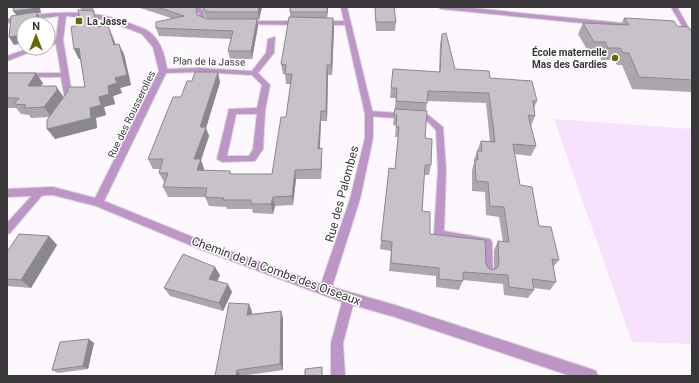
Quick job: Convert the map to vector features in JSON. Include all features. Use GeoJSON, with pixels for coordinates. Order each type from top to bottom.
{"type":"FeatureCollection","features":[{"type":"Feature","properties":{"kind":"street"},"geometry":{"type":"LineString","coordinates":[[194,7],[202,12],[202,20],[217,23]]}},
{"type":"Feature","properties":{"kind":"street","name":"Rue des Palombes"},"geometry":{"type":"LineString","coordinates":[[325,292],[355,198],[369,138],[369,114],[344,7]]}},
{"type":"Feature","properties":{"kind":"street"},"geometry":{"type":"LineString","coordinates":[[440,7],[626,26]]}},
{"type":"Feature","properties":{"kind":"street"},"geometry":{"type":"LineString","coordinates":[[674,7],[690,30]]}},
{"type":"Feature","properties":{"kind":"street"},"geometry":{"type":"LineString","coordinates":[[61,110],[69,100],[59,40],[63,14]]}},
{"type":"Feature","properties":{"kind":"street","name":"Rue des Rousserolles"},"geometry":{"type":"LineString","coordinates":[[7,21],[34,16],[63,14],[122,20],[148,34],[161,55],[164,71],[98,203]]}},
{"type":"Feature","properties":{"kind":"street"},"geometry":{"type":"LineString","coordinates":[[239,23],[348,24]]}},
{"type":"Feature","properties":{"kind":"street"},"geometry":{"type":"LineString","coordinates":[[680,29],[690,30]]}},
{"type":"Feature","properties":{"kind":"street","name":"Plan de la Jasse"},"geometry":{"type":"LineString","coordinates":[[254,73],[270,53],[272,39]]}},
{"type":"Feature","properties":{"kind":"street","name":"Plan de la Jasse"},"geometry":{"type":"LineString","coordinates":[[164,71],[200,70],[254,73],[266,85],[261,112],[258,149],[252,158],[222,159],[232,111],[261,112]]}},
{"type":"Feature","properties":{"kind":"street"},"geometry":{"type":"LineString","coordinates":[[7,75],[66,75]]}},
{"type":"Feature","properties":{"kind":"street","name":"Chemin de la Combe des Oiseaux"},"geometry":{"type":"LineString","coordinates":[[7,193],[53,191],[98,203],[206,247],[325,292],[395,311],[591,376]]}},
{"type":"Feature","properties":{"kind":"street"},"geometry":{"type":"LineString","coordinates":[[338,376],[337,344],[349,299]]}},
{"type":"Feature","properties":{"kind":"lane"},"geometry":{"type":"LineString","coordinates":[[369,114],[428,118],[440,129],[442,170],[439,234],[487,242],[488,272]]}},
{"type":"Feature","properties":{"kind":"lane"},"geometry":{"type":"LineString","coordinates":[[7,230],[40,192]]}},
{"type":"Feature","properties":{"kind":"shaded area"},"geometry":{"type":"Polygon","coordinates":[[[554,119],[692,129],[692,344],[632,342],[554,119]]]}},
{"type":"Feature","properties":{"kind":"building"},"geometry":{"type":"Polygon","coordinates":[[[14,7],[38,7],[38,8],[13,11],[14,7]]]}},
{"type":"Feature","properties":{"kind":"building"},"geometry":{"type":"Polygon","coordinates":[[[157,7],[196,7],[197,15],[207,19],[257,19],[251,51],[228,51],[233,31],[156,28],[156,22],[184,16],[157,7]]]}},
{"type":"Feature","properties":{"kind":"building"},"geometry":{"type":"Polygon","coordinates":[[[204,7],[259,7],[258,12],[209,12],[204,10],[204,7]]]}},
{"type":"Feature","properties":{"kind":"building"},"geometry":{"type":"Polygon","coordinates":[[[290,7],[327,7],[327,12],[290,12],[290,7]]]}},
{"type":"Feature","properties":{"kind":"building"},"geometry":{"type":"Polygon","coordinates":[[[375,7],[394,7],[396,22],[376,22],[375,7]]]}},
{"type":"Feature","properties":{"kind":"building"},"geometry":{"type":"Polygon","coordinates":[[[78,10],[93,11],[98,27],[108,25],[114,45],[119,44],[127,75],[115,78],[117,83],[108,86],[109,94],[99,97],[101,105],[90,108],[91,118],[47,129],[47,120],[68,91],[68,87],[85,87],[79,48],[74,49],[71,27],[81,24],[78,10]]]}},
{"type":"Feature","properties":{"kind":"building"},"geometry":{"type":"Polygon","coordinates":[[[37,12],[37,16],[16,16],[16,36],[9,37],[11,16],[37,12]]]}},
{"type":"Feature","properties":{"kind":"building"},"geometry":{"type":"Polygon","coordinates":[[[289,17],[333,18],[331,65],[327,65],[326,111],[321,111],[318,149],[322,148],[321,169],[295,170],[292,196],[273,197],[271,204],[251,204],[251,200],[223,200],[224,198],[205,197],[207,188],[163,187],[168,173],[159,173],[163,159],[148,159],[173,97],[181,97],[187,81],[192,81],[195,72],[218,72],[200,127],[206,127],[194,159],[201,159],[197,170],[230,171],[230,174],[272,174],[281,117],[286,117],[292,74],[285,74],[286,65],[281,64],[289,17]]]}},
{"type":"Feature","properties":{"kind":"building"},"geometry":{"type":"Polygon","coordinates":[[[624,18],[674,21],[677,26],[688,27],[692,32],[692,80],[639,77],[629,53],[623,53],[620,48],[608,48],[605,42],[594,42],[583,23],[629,25],[624,18]]]}},
{"type":"Feature","properties":{"kind":"building"},"geometry":{"type":"Polygon","coordinates":[[[446,33],[455,69],[489,71],[490,78],[532,81],[537,101],[533,101],[535,116],[528,115],[536,146],[513,144],[520,185],[532,187],[539,226],[551,227],[559,260],[552,259],[556,282],[532,279],[534,290],[509,287],[508,275],[463,272],[463,281],[439,279],[439,268],[391,263],[392,242],[381,240],[389,168],[395,169],[399,127],[396,127],[397,115],[394,115],[395,109],[427,111],[425,138],[432,139],[431,165],[425,165],[422,211],[430,212],[430,234],[485,240],[486,264],[488,268],[492,270],[497,268],[499,264],[498,241],[509,242],[504,207],[490,206],[488,182],[476,181],[475,160],[478,160],[477,151],[482,151],[481,141],[495,142],[489,93],[428,91],[427,103],[396,101],[397,88],[391,88],[393,69],[440,72],[442,34],[446,33]]]}},
{"type":"Feature","properties":{"kind":"building"},"geometry":{"type":"Polygon","coordinates":[[[7,73],[36,73],[28,86],[56,86],[57,90],[44,107],[24,108],[26,105],[14,104],[19,98],[7,98],[7,73]]]}},
{"type":"Feature","properties":{"kind":"building"},"geometry":{"type":"Polygon","coordinates":[[[19,234],[49,236],[21,280],[7,279],[7,252],[19,234]]]}},
{"type":"Feature","properties":{"kind":"building"},"geometry":{"type":"Polygon","coordinates":[[[183,254],[215,267],[209,279],[228,284],[219,303],[164,288],[183,254]]]}},
{"type":"Feature","properties":{"kind":"building"},"geometry":{"type":"Polygon","coordinates":[[[229,303],[249,304],[247,315],[281,311],[280,364],[237,370],[236,376],[215,376],[229,303]]]}},
{"type":"Feature","properties":{"kind":"building"},"geometry":{"type":"Polygon","coordinates":[[[89,339],[83,366],[52,370],[60,342],[89,339]]]}},
{"type":"Feature","properties":{"kind":"building"},"geometry":{"type":"Polygon","coordinates":[[[322,367],[322,376],[305,376],[305,369],[322,367]]]}},
{"type":"Feature","properties":{"kind":"place","name":"La Jasse"},"geometry":{"type":"Point","coordinates":[79,21]}},
{"type":"Feature","properties":{"kind":"place","name":"École maternelle Mas des Gardies"},"geometry":{"type":"Point","coordinates":[615,58]}}]}
